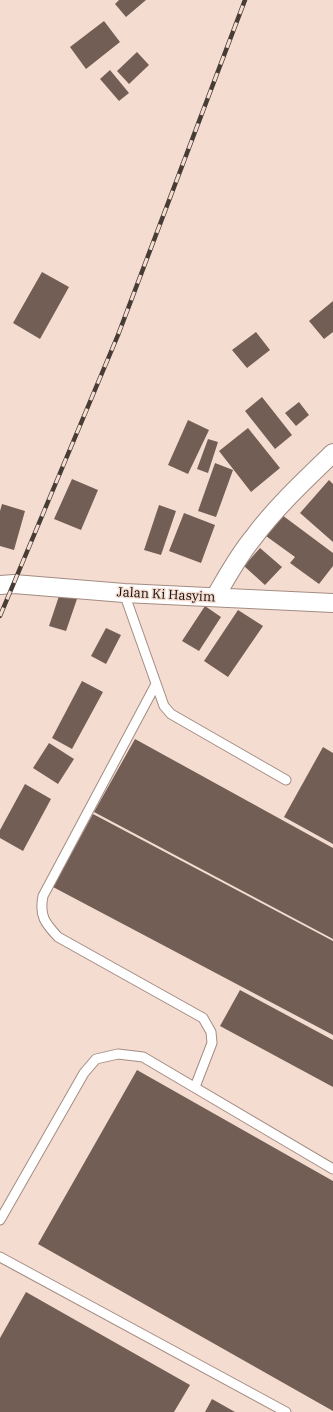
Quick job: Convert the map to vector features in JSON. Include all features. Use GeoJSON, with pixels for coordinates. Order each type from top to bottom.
{"type":"FeatureCollection","features":[{"type":"Feature","properties":{"kind":"street"},"geometry":{"type":"LineString","coordinates":[[215,597],[233,566],[252,538],[308,476],[333,453]]}},
{"type":"Feature","properties":{"kind":"street","name":"Jalan Ki Hasyim"},"geometry":{"type":"LineString","coordinates":[[0,584],[124,593],[333,602]]}},
{"type":"Feature","properties":{"kind":"lane"},"geometry":{"type":"LineString","coordinates":[[124,593],[164,706],[171,714],[286,780]]}},
{"type":"Feature","properties":{"kind":"lane"},"geometry":{"type":"LineString","coordinates":[[156,684],[43,896],[41,908],[45,923],[58,937],[203,1018],[211,1032],[212,1043],[195,1087]]}},
{"type":"Feature","properties":{"kind":"lane"},"geometry":{"type":"LineString","coordinates":[[0,1220],[84,1073],[96,1059],[118,1054],[143,1057],[333,1169]]}},
{"type":"Feature","properties":{"kind":"lane"},"geometry":{"type":"LineString","coordinates":[[0,1257],[286,1412]]}},
{"type":"Feature","properties":{"kind":"building"},"geometry":{"type":"Polygon","coordinates":[[[119,0],[146,0],[126,17],[115,4],[119,0]]]}},
{"type":"Feature","properties":{"kind":"building"},"geometry":{"type":"Polygon","coordinates":[[[104,21],[120,42],[86,69],[70,47],[104,21]]]}},
{"type":"Feature","properties":{"kind":"building"},"geometry":{"type":"Polygon","coordinates":[[[137,52],[149,65],[129,84],[117,71],[137,52]]]}},
{"type":"Feature","properties":{"kind":"building"},"geometry":{"type":"Polygon","coordinates":[[[110,70],[129,93],[119,101],[100,79],[110,70]]]}},
{"type":"Feature","properties":{"kind":"building"},"geometry":{"type":"Polygon","coordinates":[[[42,272],[69,287],[40,339],[13,323],[42,272]]]}},
{"type":"Feature","properties":{"kind":"building"},"geometry":{"type":"Polygon","coordinates":[[[333,301],[333,332],[324,339],[309,321],[333,301]]]}},
{"type":"Feature","properties":{"kind":"building"},"geometry":{"type":"Polygon","coordinates":[[[256,332],[270,350],[247,368],[232,350],[256,332]]]}},
{"type":"Feature","properties":{"kind":"building"},"geometry":{"type":"Polygon","coordinates":[[[262,397],[292,435],[275,449],[245,411],[262,397]]]}},
{"type":"Feature","properties":{"kind":"building"},"geometry":{"type":"Polygon","coordinates":[[[299,402],[309,415],[296,426],[285,413],[299,402]]]}},
{"type":"Feature","properties":{"kind":"building"},"geometry":{"type":"Polygon","coordinates":[[[188,420],[209,430],[188,474],[168,465],[188,420]]]}},
{"type":"Feature","properties":{"kind":"building"},"geometry":{"type":"Polygon","coordinates":[[[248,428],[280,468],[251,492],[219,451],[248,428]]]}},
{"type":"Feature","properties":{"kind":"building"},"geometry":{"type":"Polygon","coordinates":[[[208,439],[218,442],[208,473],[197,469],[208,439]]]}},
{"type":"Feature","properties":{"kind":"building"},"geometry":{"type":"Polygon","coordinates":[[[215,463],[233,470],[216,517],[198,511],[215,463]]]}},
{"type":"Feature","properties":{"kind":"building"},"geometry":{"type":"Polygon","coordinates":[[[72,479],[98,490],[81,530],[54,519],[72,479]]]}},
{"type":"Feature","properties":{"kind":"building"},"geometry":{"type":"Polygon","coordinates":[[[329,480],[333,484],[333,542],[300,513],[329,480]]]}},
{"type":"Feature","properties":{"kind":"building"},"geometry":{"type":"Polygon","coordinates":[[[2,504],[25,511],[14,550],[0,546],[0,511],[2,504]]]}},
{"type":"Feature","properties":{"kind":"building"},"geometry":{"type":"Polygon","coordinates":[[[159,505],[176,511],[161,555],[144,550],[159,505]]]}},
{"type":"Feature","properties":{"kind":"building"},"geometry":{"type":"Polygon","coordinates":[[[184,513],[215,525],[201,563],[169,551],[184,513]]]}},
{"type":"Feature","properties":{"kind":"building"},"geometry":{"type":"Polygon","coordinates":[[[282,515],[333,553],[333,566],[319,584],[290,563],[295,557],[266,536],[282,515]]]}},
{"type":"Feature","properties":{"kind":"building"},"geometry":{"type":"Polygon","coordinates":[[[260,548],[282,567],[265,585],[244,566],[260,548]]]}},
{"type":"Feature","properties":{"kind":"building"},"geometry":{"type":"Polygon","coordinates":[[[60,593],[77,599],[66,631],[49,626],[60,593]]]}},
{"type":"Feature","properties":{"kind":"building"},"geometry":{"type":"Polygon","coordinates":[[[205,606],[221,617],[199,651],[182,641],[205,606]]]}},
{"type":"Feature","properties":{"kind":"building"},"geometry":{"type":"Polygon","coordinates":[[[238,610],[263,626],[228,677],[204,661],[238,610]]]}},
{"type":"Feature","properties":{"kind":"building"},"geometry":{"type":"Polygon","coordinates":[[[106,628],[121,635],[106,664],[91,656],[106,628]]]}},
{"type":"Feature","properties":{"kind":"building"},"geometry":{"type":"Polygon","coordinates":[[[82,681],[103,692],[72,749],[52,738],[82,681]]]}},
{"type":"Feature","properties":{"kind":"building"},"geometry":{"type":"Polygon","coordinates":[[[135,739],[333,848],[333,939],[94,812],[135,739]]]}},
{"type":"Feature","properties":{"kind":"building"},"geometry":{"type":"Polygon","coordinates":[[[49,743],[74,759],[58,784],[33,768],[49,743]]]}},
{"type":"Feature","properties":{"kind":"building"},"geometry":{"type":"Polygon","coordinates":[[[323,747],[333,753],[333,844],[284,817],[323,747]]]}},
{"type":"Feature","properties":{"kind":"building"},"geometry":{"type":"Polygon","coordinates":[[[25,784],[51,799],[23,851],[0,838],[0,830],[25,784]]]}},
{"type":"Feature","properties":{"kind":"building"},"geometry":{"type":"Polygon","coordinates":[[[93,814],[333,941],[333,1035],[53,887],[93,814]]]}},
{"type":"Feature","properties":{"kind":"building"},"geometry":{"type":"Polygon","coordinates":[[[240,990],[333,1040],[333,1087],[220,1026],[240,990]]]}},
{"type":"Feature","properties":{"kind":"building"},"geometry":{"type":"Polygon","coordinates":[[[137,1070],[333,1181],[333,1411],[38,1244],[137,1070]]]}},
{"type":"Feature","properties":{"kind":"building"},"geometry":{"type":"Polygon","coordinates":[[[26,1292],[190,1385],[174,1412],[0,1412],[0,1338],[26,1292]]]}},
{"type":"Feature","properties":{"kind":"building"},"geometry":{"type":"Polygon","coordinates":[[[212,1399],[235,1412],[205,1412],[212,1399]]]}},
{"type":"Feature","properties":{"kind":"railway"},"geometry":{"type":"LineString","coordinates":[[0,616],[118,335],[245,0]]}}]}
